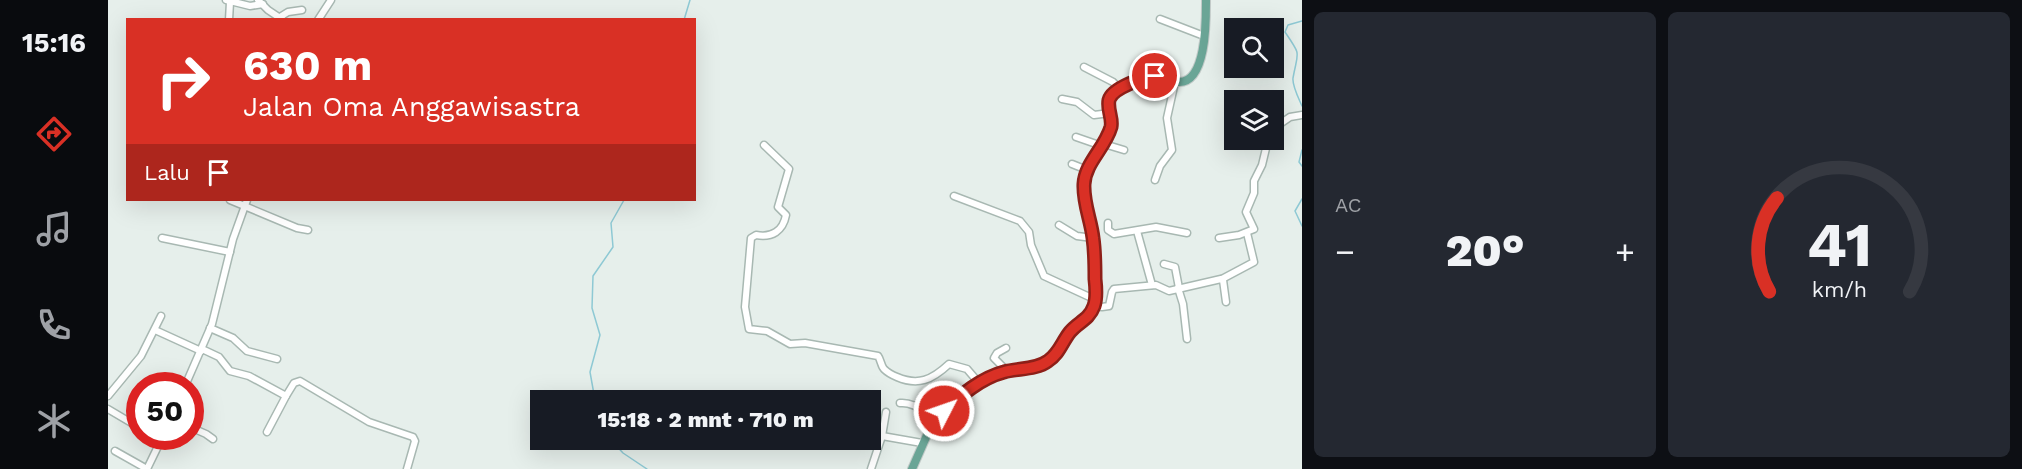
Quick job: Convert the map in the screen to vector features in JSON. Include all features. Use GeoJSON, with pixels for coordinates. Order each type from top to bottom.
{"type":"FeatureCollection","features":[{"type":"Feature","properties":{"kind":"main road"},"geometry":{"type":"LineString","coordinates":[[912,469],[931,426],[956,400],[990,377],[1007,371],[1030,368],[1049,360],[1071,331],[1088,318],[1095,303],[1093,238],[1084,198],[1084,183],[1087,170],[1103,145],[1111,126],[1110,99],[1120,89],[1148,76],[1185,82],[1193,74],[1202,55],[1206,0]]}},
{"type":"Feature","properties":{"kind":"street"},"geometry":{"type":"LineString","coordinates":[[319,18],[331,0]]}},
{"type":"Feature","properties":{"kind":"street"},"geometry":{"type":"LineString","coordinates":[[229,18],[228,1],[250,6],[261,2],[282,18],[288,12],[302,10]]}},
{"type":"Feature","properties":{"kind":"street"},"geometry":{"type":"LineString","coordinates":[[1160,19],[1204,36]]}},
{"type":"Feature","properties":{"kind":"street"},"geometry":{"type":"LineString","coordinates":[[1084,67],[1113,82],[1120,89]]}},
{"type":"Feature","properties":{"kind":"street"},"geometry":{"type":"LineString","coordinates":[[1155,180],[1160,166],[1172,148],[1167,118],[1175,82]]}},
{"type":"Feature","properties":{"kind":"street"},"geometry":{"type":"LineString","coordinates":[[1062,99],[1077,102],[1094,115],[1110,113]]}},
{"type":"Feature","properties":{"kind":"street"},"geometry":{"type":"LineString","coordinates":[[1284,121],[1290,117],[1302,115]]}},
{"type":"Feature","properties":{"kind":"street"},"geometry":{"type":"LineString","coordinates":[[1076,137],[1124,150]]}},
{"type":"Feature","properties":{"kind":"street"},"geometry":{"type":"LineString","coordinates":[[764,145],[789,170],[778,207],[786,215],[784,224],[766,237],[756,235],[751,238],[745,307],[749,328],[767,332],[790,344],[806,343],[878,356],[887,372],[910,382],[919,382],[938,373],[949,364],[968,370],[979,383]]}},
{"type":"Feature","properties":{"kind":"street"},"geometry":{"type":"LineString","coordinates":[[1219,238],[1247,233],[1254,228],[1246,212],[1254,193],[1254,182],[1266,150]]}},
{"type":"Feature","properties":{"kind":"street"},"geometry":{"type":"LineString","coordinates":[[1072,164],[1087,170]]}},
{"type":"Feature","properties":{"kind":"street"},"geometry":{"type":"LineString","coordinates":[[954,196],[1020,221],[1029,232],[1031,246],[1044,276],[1102,307],[1109,306],[1113,289],[1159,285],[1168,291],[1222,279],[1254,262],[1247,233]]}},
{"type":"Feature","properties":{"kind":"street"},"geometry":{"type":"LineString","coordinates":[[232,201],[298,229],[308,230]]}},
{"type":"Feature","properties":{"kind":"street"},"geometry":{"type":"LineString","coordinates":[[192,372],[216,312],[230,252],[246,201]]}},
{"type":"Feature","properties":{"kind":"street"},"geometry":{"type":"LineString","coordinates":[[1108,223],[1108,230],[1114,234],[1156,227],[1187,233]]}},
{"type":"Feature","properties":{"kind":"street"},"geometry":{"type":"LineString","coordinates":[[1059,225],[1077,236],[1093,238]]}},
{"type":"Feature","properties":{"kind":"street"},"geometry":{"type":"LineString","coordinates":[[1137,231],[1152,285]]}},
{"type":"Feature","properties":{"kind":"street"},"geometry":{"type":"LineString","coordinates":[[162,238],[230,252]]}},
{"type":"Feature","properties":{"kind":"street"},"geometry":{"type":"LineString","coordinates":[[1164,264],[1175,266],[1187,339]]}},
{"type":"Feature","properties":{"kind":"street"},"geometry":{"type":"LineString","coordinates":[[1222,279],[1227,302]]}},
{"type":"Feature","properties":{"kind":"street"},"geometry":{"type":"LineString","coordinates":[[108,396],[141,356],[161,316]]}},
{"type":"Feature","properties":{"kind":"street"},"geometry":{"type":"LineString","coordinates":[[210,328],[234,338],[247,351],[277,359]]}},
{"type":"Feature","properties":{"kind":"street"},"geometry":{"type":"LineString","coordinates":[[155,330],[219,357],[231,371],[249,376],[286,396]]}},
{"type":"Feature","properties":{"kind":"street"},"geometry":{"type":"LineString","coordinates":[[1006,348],[994,358],[1007,371]]}},
{"type":"Feature","properties":{"kind":"street"},"geometry":{"type":"LineString","coordinates":[[267,432],[294,383],[300,381],[369,422],[413,437],[415,441],[407,469]]}},
{"type":"Feature","properties":{"kind":"street"},"geometry":{"type":"LineString","coordinates":[[900,403],[909,402],[918,408],[936,410],[940,415]]}},
{"type":"Feature","properties":{"kind":"street"},"geometry":{"type":"LineString","coordinates":[[108,409],[126,420]]}},
{"type":"Feature","properties":{"kind":"street"},"geometry":{"type":"LineString","coordinates":[[871,469],[882,436],[886,412]]}},
{"type":"Feature","properties":{"kind":"street"},"geometry":{"type":"LineString","coordinates":[[204,433],[213,439]]}},
{"type":"Feature","properties":{"kind":"street"},"geometry":{"type":"LineString","coordinates":[[882,436],[922,443]]}},
{"type":"Feature","properties":{"kind":"street"},"geometry":{"type":"LineString","coordinates":[[115,451],[147,469],[156,450]]}},
{"type":"Feature","properties":{"kind":"waterway"},"geometry":{"type":"LineString","coordinates":[[685,18],[690,0]]}},
{"type":"Feature","properties":{"kind":"waterway"},"geometry":{"type":"LineString","coordinates":[[1302,21],[1288,25],[1285,32],[1297,54],[1293,81],[1302,106]]}},
{"type":"Feature","properties":{"kind":"waterway"},"geometry":{"type":"LineString","coordinates":[[1302,150],[1299,162],[1302,166]]}},
{"type":"Feature","properties":{"kind":"waterway"},"geometry":{"type":"LineString","coordinates":[[1302,199],[1295,211],[1302,226]]}},
{"type":"Feature","properties":{"kind":"waterway"},"geometry":{"type":"LineString","coordinates":[[593,390],[590,372],[600,335],[592,308],[593,276],[613,247],[611,223],[623,201]]}},
{"type":"Feature","properties":{"kind":"waterway"},"geometry":{"type":"LineString","coordinates":[[620,450],[647,469]]}},
{"type":"Feature","properties":{"kind":"route"},"geometry":{"type":"LineString","coordinates":[[944,411],[967,391],[996,374],[1044,364],[1057,352],[1068,334],[1088,318],[1096,300],[1093,238],[1084,198],[1087,170],[1104,144],[1111,126],[1112,119],[1108,106],[1111,96],[1133,82],[1148,76],[1155,76]]}}]}
